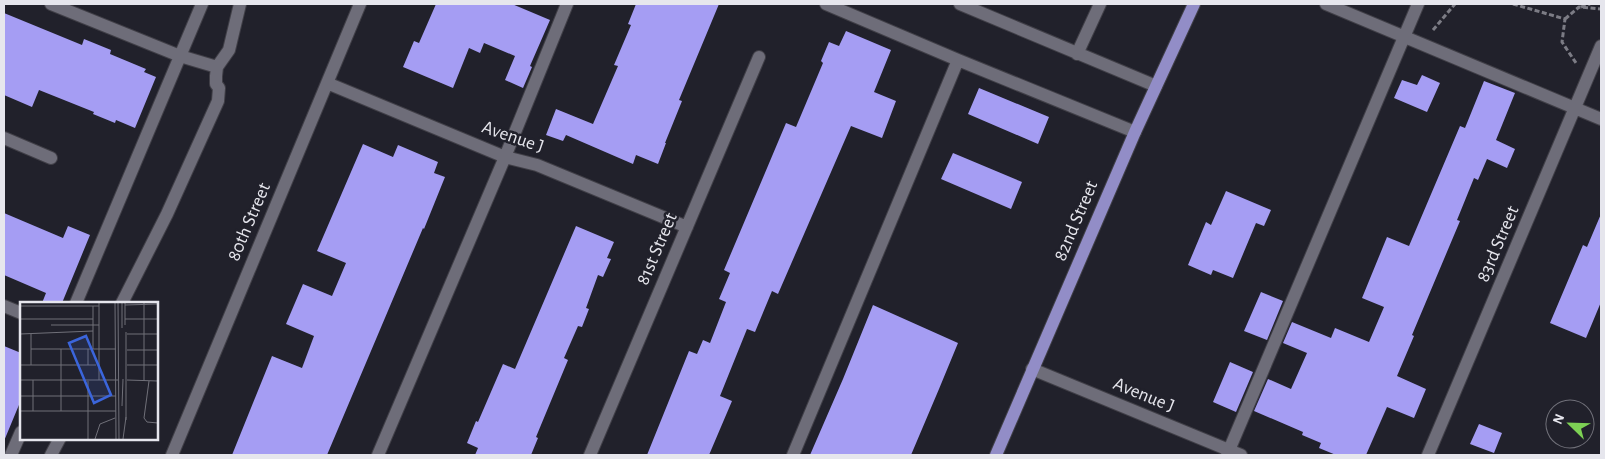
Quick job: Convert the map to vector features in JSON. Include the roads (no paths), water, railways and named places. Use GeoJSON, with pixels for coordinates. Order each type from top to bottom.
{"type":"FeatureCollection","features":[{"type":"Feature","properties":{"kind":"main road","name":"82nd Street"},"geometry":{"type":"LineString","coordinates":[[996,455],[1135,132],[1194,4]]}},
{"type":"Feature","properties":{"kind":"street"},"geometry":{"type":"LineString","coordinates":[[51,4],[180,56],[218,68]]}},
{"type":"Feature","properties":{"kind":"street"},"geometry":{"type":"LineString","coordinates":[[76,302],[202,4]]}},
{"type":"Feature","properties":{"kind":"street"},"geometry":{"type":"LineString","coordinates":[[123,302],[167,214],[218,101],[219,88],[216,84],[216,76],[218,68],[229,50],[240,4]]}},
{"type":"Feature","properties":{"kind":"street","name":"80th Street"},"geometry":{"type":"LineString","coordinates":[[172,455],[360,4]]}},
{"type":"Feature","properties":{"kind":"street"},"geometry":{"type":"LineString","coordinates":[[378,455],[505,157],[567,4]]}},
{"type":"Feature","properties":{"kind":"street"},"geometry":{"type":"LineString","coordinates":[[826,4],[1135,132]]}},
{"type":"Feature","properties":{"kind":"street"},"geometry":{"type":"LineString","coordinates":[[960,4],[1156,86]]}},
{"type":"Feature","properties":{"kind":"street"},"geometry":{"type":"LineString","coordinates":[[1077,54],[1100,4]]}},
{"type":"Feature","properties":{"kind":"street"},"geometry":{"type":"LineString","coordinates":[[1326,4],[1601,119]]}},
{"type":"Feature","properties":{"kind":"street"},"geometry":{"type":"LineString","coordinates":[[1233,454],[1403,36],[1418,4]]}},
{"type":"Feature","properties":{"kind":"street","name":"83rd Street"},"geometry":{"type":"LineString","coordinates":[[1428,455],[1601,46]]}},
{"type":"Feature","properties":{"kind":"street","name":"81st Street"},"geometry":{"type":"LineString","coordinates":[[590,455],[759,56]]}},
{"type":"Feature","properties":{"kind":"street"},"geometry":{"type":"LineString","coordinates":[[793,455],[958,60]]}},
{"type":"Feature","properties":{"kind":"street","name":"Avenue J"},"geometry":{"type":"LineString","coordinates":[[327,83],[505,157],[537,165],[687,227]]}},
{"type":"Feature","properties":{"kind":"street"},"geometry":{"type":"LineString","coordinates":[[4,138],[51,158]]}},
{"type":"Feature","properties":{"kind":"street"},"geometry":{"type":"LineString","coordinates":[[4,306],[20,313]]}},
{"type":"Feature","properties":{"kind":"street","name":"Avenue J"},"geometry":{"type":"LineString","coordinates":[[1032,369],[1233,454]]}},
{"type":"Feature","properties":{"kind":"street"},"geometry":{"type":"LineString","coordinates":[[12,455],[20,435]]}},
{"type":"Feature","properties":{"kind":"street"},"geometry":{"type":"LineString","coordinates":[[51,455],[59,439]]}}]}
